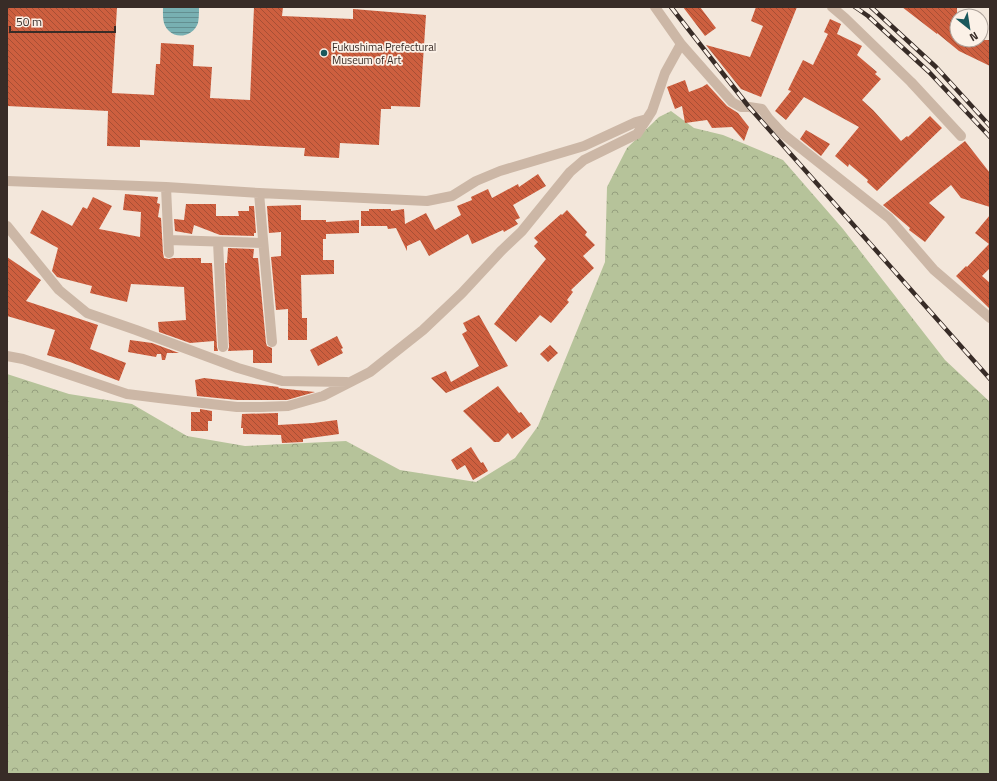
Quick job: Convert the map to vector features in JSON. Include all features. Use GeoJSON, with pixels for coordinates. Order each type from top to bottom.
{"type":"FeatureCollection","features":[{"type":"Feature","properties":{"kind":"street"},"geometry":{"type":"LineString","coordinates":[[655,7],[681,44],[732,102],[741,107],[762,109],[783,134],[889,218],[934,270],[990,318]]}},
{"type":"Feature","properties":{"kind":"street"},"geometry":{"type":"LineString","coordinates":[[832,7],[911,82],[961,136]]}},
{"type":"Feature","properties":{"kind":"street"},"geometry":{"type":"LineString","coordinates":[[7,356],[23,359],[127,394],[237,407],[288,406],[323,396],[370,372],[423,330],[522,231],[570,172],[584,160],[637,134],[652,111],[665,73],[681,44]]}},
{"type":"Feature","properties":{"kind":"street"},"geometry":{"type":"LineString","coordinates":[[7,181],[166,187],[427,201],[452,196],[476,181],[500,171],[584,146],[636,122],[647,119]]}},
{"type":"Feature","properties":{"kind":"street"},"geometry":{"type":"LineString","coordinates":[[166,187],[169,253]]}},
{"type":"Feature","properties":{"kind":"street"},"geometry":{"type":"LineString","coordinates":[[258,193],[272,342]]}},
{"type":"Feature","properties":{"kind":"street"},"geometry":{"type":"LineString","coordinates":[[7,226],[59,290],[87,313],[238,368],[282,381],[348,382]]}},
{"type":"Feature","properties":{"kind":"street"},"geometry":{"type":"LineString","coordinates":[[169,240],[263,243]]}},
{"type":"Feature","properties":{"kind":"street"},"geometry":{"type":"LineString","coordinates":[[218,242],[223,347]]}},
{"type":"Feature","properties":{"kind":"green space"},"geometry":{"type":"Polygon","coordinates":[[[671,111],[694,128],[723,135],[783,160],[843,229],[945,360],[990,402],[990,774],[7,774],[7,374],[69,394],[132,404],[187,436],[245,446],[346,441],[400,470],[476,482],[515,458],[538,426],[605,262],[607,187],[627,148],[659,117],[671,111]]]}},
{"type":"Feature","properties":{"kind":"water"},"geometry":{"type":"Polygon","coordinates":[[[163,7],[199,7],[198,23],[196,27],[193,31],[185,35],[181,36],[173,34],[167,29],[164,23],[163,7]]]}},
{"type":"Feature","properties":{"kind":"building"},"geometry":{"type":"Polygon","coordinates":[[[7,7],[117,7],[112,93],[154,95],[156,64],[160,64],[161,43],[194,45],[193,66],[212,67],[210,98],[250,100],[254,7],[283,7],[282,16],[353,19],[353,9],[426,15],[420,107],[391,106],[391,109],[381,109],[379,145],[340,143],[339,158],[304,156],[305,148],[140,140],[140,147],[107,146],[108,111],[7,106],[7,7]]]}},
{"type":"Feature","properties":{"kind":"building"},"geometry":{"type":"Polygon","coordinates":[[[683,7],[700,7],[716,28],[705,36],[683,7]]]}},
{"type":"Feature","properties":{"kind":"building"},"geometry":{"type":"Polygon","coordinates":[[[756,7],[797,7],[761,97],[741,89],[706,45],[750,57],[763,26],[751,21],[756,7]]]}},
{"type":"Feature","properties":{"kind":"building"},"geometry":{"type":"Polygon","coordinates":[[[902,7],[957,7],[949,8],[949,43],[902,7]]]}},
{"type":"Feature","properties":{"kind":"building"},"geometry":{"type":"Polygon","coordinates":[[[830,19],[841,24],[837,34],[862,46],[857,55],[877,72],[875,74],[881,79],[862,100],[901,141],[907,136],[908,137],[930,116],[942,128],[877,191],[867,182],[868,180],[849,164],[848,167],[835,156],[859,127],[804,97],[786,120],[775,111],[791,91],[788,90],[803,60],[813,65],[828,34],[824,32],[830,19]]]}},
{"type":"Feature","properties":{"kind":"building"},"geometry":{"type":"Polygon","coordinates":[[[990,40],[990,66],[955,48],[989,48],[990,40]]]}},
{"type":"Feature","properties":{"kind":"building"},"geometry":{"type":"Polygon","coordinates":[[[685,80],[689,92],[707,84],[727,106],[738,113],[749,127],[744,141],[732,127],[712,128],[707,120],[685,123],[682,106],[675,109],[667,87],[685,80]]]}},
{"type":"Feature","properties":{"kind":"building"},"geometry":{"type":"Polygon","coordinates":[[[806,130],[830,144],[821,156],[800,139],[806,130]]]}},
{"type":"Feature","properties":{"kind":"building"},"geometry":{"type":"Polygon","coordinates":[[[965,141],[990,173],[990,207],[961,198],[951,185],[929,203],[945,217],[925,242],[909,230],[910,228],[883,205],[965,141]]]}},
{"type":"Feature","properties":{"kind":"building"},"geometry":{"type":"Polygon","coordinates":[[[538,174],[546,186],[513,205],[520,218],[515,220],[518,224],[504,232],[503,230],[472,244],[468,234],[429,256],[420,240],[407,246],[407,251],[396,228],[388,229],[387,226],[361,226],[361,211],[369,211],[369,209],[391,209],[391,211],[404,209],[405,224],[426,213],[435,230],[461,215],[457,206],[472,200],[471,197],[488,189],[492,198],[518,184],[519,187],[538,174]]]}},
{"type":"Feature","properties":{"kind":"building"},"geometry":{"type":"Polygon","coordinates":[[[125,194],[158,197],[157,203],[160,204],[158,217],[161,218],[164,258],[201,258],[201,263],[212,263],[218,351],[214,351],[214,341],[190,343],[159,332],[158,322],[186,320],[184,287],[131,284],[127,302],[90,293],[92,286],[57,277],[52,271],[58,248],[30,233],[42,210],[72,226],[83,207],[87,209],[93,197],[112,206],[99,229],[140,237],[141,212],[123,210],[125,194]]]}},
{"type":"Feature","properties":{"kind":"building"},"geometry":{"type":"Polygon","coordinates":[[[186,204],[216,204],[216,216],[239,216],[238,211],[249,211],[249,206],[254,206],[256,233],[254,233],[254,236],[220,235],[194,225],[192,234],[175,231],[174,219],[184,220],[186,204]]]}},
{"type":"Feature","properties":{"kind":"building"},"geometry":{"type":"Polygon","coordinates":[[[301,205],[301,220],[326,220],[326,222],[359,220],[359,233],[326,234],[326,239],[323,239],[323,260],[334,260],[334,274],[301,275],[302,318],[307,318],[307,340],[288,340],[288,309],[276,310],[271,257],[281,256],[281,232],[269,233],[267,206],[301,205]]]}},
{"type":"Feature","properties":{"kind":"building"},"geometry":{"type":"Polygon","coordinates":[[[567,210],[587,232],[585,235],[595,245],[583,256],[594,268],[571,290],[573,292],[567,300],[569,302],[551,323],[540,315],[516,342],[494,324],[546,259],[534,246],[538,242],[534,238],[567,210]]]}},
{"type":"Feature","properties":{"kind":"building"},"geometry":{"type":"Polygon","coordinates":[[[990,215],[990,268],[982,276],[990,283],[990,309],[956,276],[989,244],[975,233],[990,215]]]}},
{"type":"Feature","properties":{"kind":"building"},"geometry":{"type":"Polygon","coordinates":[[[228,248],[254,249],[253,258],[258,258],[266,343],[267,346],[272,348],[272,363],[253,363],[253,350],[228,351],[225,263],[227,263],[228,248]]]}},
{"type":"Feature","properties":{"kind":"building"},"geometry":{"type":"Polygon","coordinates":[[[7,257],[41,280],[26,301],[98,325],[90,349],[126,363],[119,381],[70,362],[47,355],[55,330],[7,316],[7,257]]]}},
{"type":"Feature","properties":{"kind":"building"},"geometry":{"type":"Polygon","coordinates":[[[479,315],[508,366],[446,393],[431,378],[446,371],[451,382],[479,366],[462,334],[467,331],[463,323],[479,315]]]}},
{"type":"Feature","properties":{"kind":"building"},"geometry":{"type":"Polygon","coordinates":[[[337,336],[343,348],[341,349],[343,353],[318,366],[310,350],[337,336]]]}},
{"type":"Feature","properties":{"kind":"building"},"geometry":{"type":"Polygon","coordinates":[[[130,340],[152,343],[179,353],[167,353],[165,360],[162,360],[161,354],[157,354],[156,357],[128,352],[130,340]]]}},
{"type":"Feature","properties":{"kind":"building"},"geometry":{"type":"Polygon","coordinates":[[[550,345],[558,353],[548,362],[540,354],[550,345]]]}},
{"type":"Feature","properties":{"kind":"building"},"geometry":{"type":"Polygon","coordinates":[[[204,378],[315,392],[287,400],[237,400],[197,396],[195,380],[204,378]]]}},
{"type":"Feature","properties":{"kind":"building"},"geometry":{"type":"Polygon","coordinates":[[[498,386],[519,413],[521,412],[531,425],[512,439],[508,433],[499,442],[494,442],[463,411],[498,386]]]}},
{"type":"Feature","properties":{"kind":"building"},"geometry":{"type":"Polygon","coordinates":[[[200,409],[212,411],[212,421],[208,421],[208,431],[191,431],[191,412],[200,412],[200,409]]]}},
{"type":"Feature","properties":{"kind":"building"},"geometry":{"type":"Polygon","coordinates":[[[278,413],[278,425],[337,420],[339,434],[303,439],[303,442],[282,443],[281,435],[243,434],[243,428],[241,428],[242,414],[278,413]]]}},
{"type":"Feature","properties":{"kind":"building"},"geometry":{"type":"Polygon","coordinates":[[[471,447],[488,471],[473,480],[465,465],[457,470],[451,460],[471,447]]]}},
{"type":"Feature","properties":{"kind":"railway"},"geometry":{"type":"LineString","coordinates":[[671,7],[749,107],[990,379]]}},
{"type":"Feature","properties":{"kind":"railway"},"geometry":{"type":"LineString","coordinates":[[855,7],[868,16],[929,72],[990,137]]}},
{"type":"Feature","properties":{"kind":"railway"},"geometry":{"type":"LineString","coordinates":[[871,7],[936,67],[990,126]]}},
{"type":"Feature","properties":{"kind":"place","name":"Fukushima Prefectural Museum of Art"},"geometry":{"type":"Point","coordinates":[324,53]}}]}
